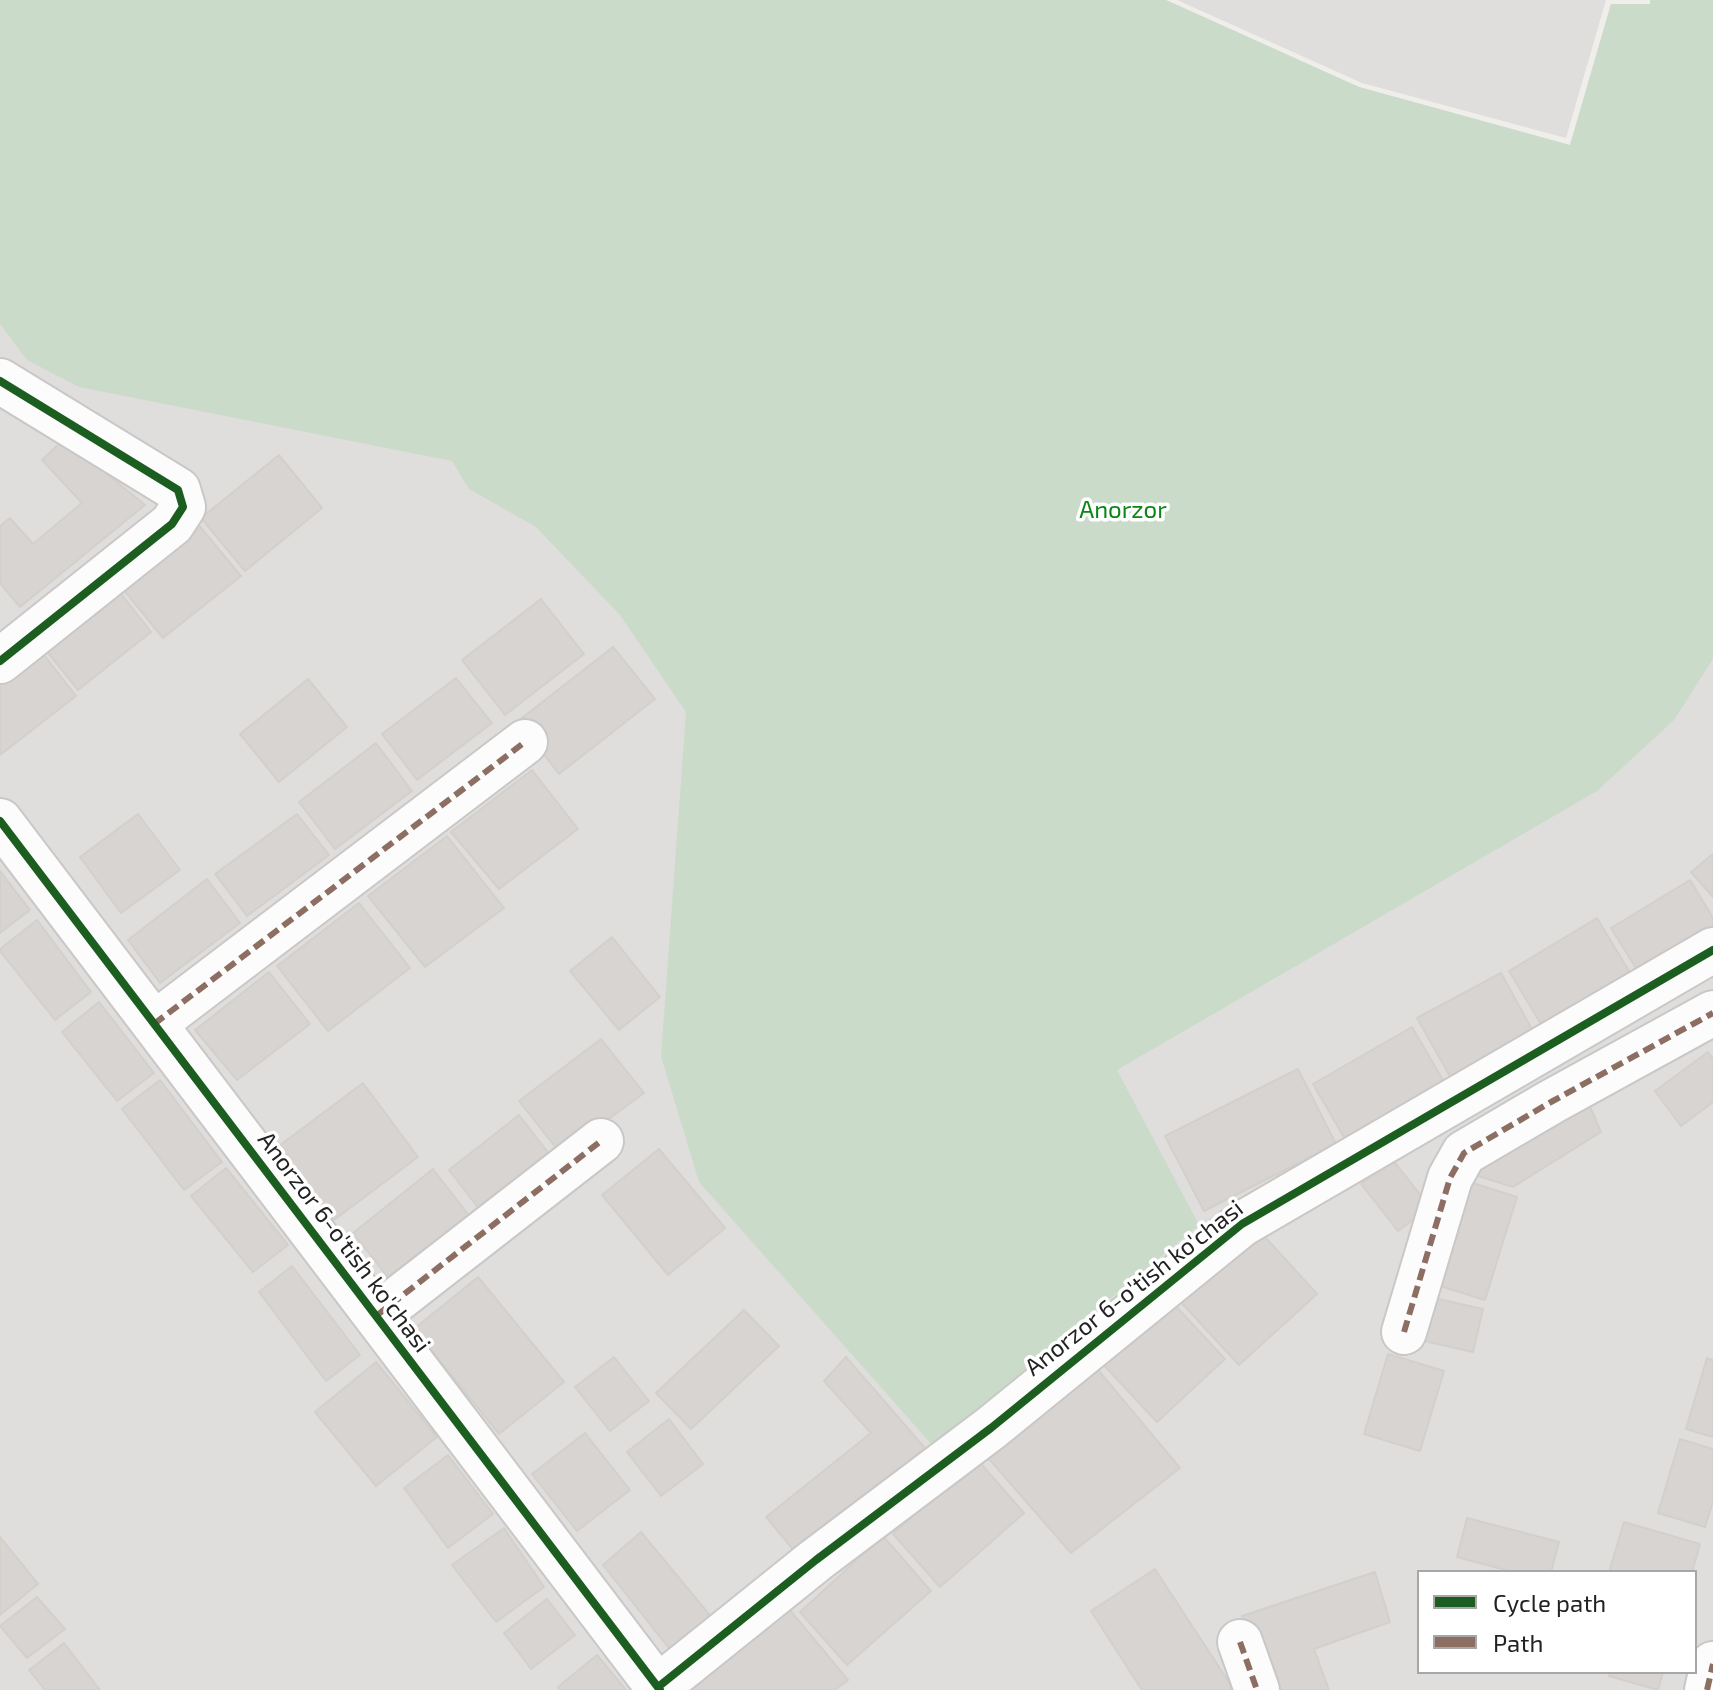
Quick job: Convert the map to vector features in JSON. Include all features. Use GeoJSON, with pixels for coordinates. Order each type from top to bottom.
{"type":"FeatureCollection","features":[{"type":"Feature","properties":{"kind":"street"},"geometry":{"type":"LineString","coordinates":[[0,381],[178,490],[183,507],[172,524],[0,661]]}},
{"type":"Feature","properties":{"kind":"street"},"geometry":{"type":"LineString","coordinates":[[154,1024],[525,742]]}},
{"type":"Feature","properties":{"kind":"street","name":"Anorzor 6-o'tish ko'chasi"},"geometry":{"type":"LineString","coordinates":[[0,821],[659,1689],[816,1560],[991,1428],[1242,1224],[1713,950]]}},
{"type":"Feature","properties":{"kind":"street"},"geometry":{"type":"LineString","coordinates":[[1404,1332],[1450,1178],[1464,1153],[1713,1013]]}},
{"type":"Feature","properties":{"kind":"street"},"geometry":{"type":"LineString","coordinates":[[376,1316],[601,1141]]}},
{"type":"Feature","properties":{"kind":"street"},"geometry":{"type":"LineString","coordinates":[[1240,1642],[1257,1690]]}},
{"type":"Feature","properties":{"kind":"street"},"geometry":{"type":"LineString","coordinates":[[1707,1690],[1713,1664]]}},
{"type":"Feature","properties":{"kind":"shaded area"},"geometry":{"type":"Polygon","coordinates":[[[0,0],[1166,0],[1359,87],[1570,145],[1611,4],[1650,4],[1650,0],[1713,0],[1713,1690],[0,1690],[0,0]]]}},
{"type":"Feature","properties":{"kind":"shaded area"},"geometry":{"type":"Polygon","coordinates":[[[1177,0],[1606,0],[1566,138],[1362,83],[1177,0]]]}},
{"type":"Feature","properties":{"kind":"green space","name":"Anorzor"},"geometry":{"type":"Polygon","coordinates":[[[0,0],[1166,0],[1359,87],[1570,145],[1611,4],[1650,4],[1650,0],[1713,0],[1713,659],[1674,720],[1597,791],[1117,1070],[1199,1225],[933,1446],[699,1182],[661,1056],[686,712],[620,615],[536,527],[469,489],[452,461],[79,387],[27,360],[0,324],[0,0]]]}},
{"type":"Feature","properties":{"kind":"building"},"geometry":{"type":"Polygon","coordinates":[[[64,439],[145,505],[20,607],[0,583],[0,526],[10,518],[33,544],[82,503],[42,460],[64,439]]]}},
{"type":"Feature","properties":{"kind":"building"},"geometry":{"type":"Polygon","coordinates":[[[279,455],[322,508],[245,571],[201,518],[279,455]]]}},
{"type":"Feature","properties":{"kind":"building"},"geometry":{"type":"Polygon","coordinates":[[[196,522],[241,576],[163,638],[118,583],[196,522]]]}},
{"type":"Feature","properties":{"kind":"building"},"geometry":{"type":"Polygon","coordinates":[[[115,586],[151,632],[78,690],[41,644],[115,586]]]}},
{"type":"Feature","properties":{"kind":"building"},"geometry":{"type":"Polygon","coordinates":[[[541,599],[584,654],[505,715],[462,660],[541,599]]]}},
{"type":"Feature","properties":{"kind":"building"},"geometry":{"type":"Polygon","coordinates":[[[38,647],[76,696],[0,755],[0,676],[38,647]]]}},
{"type":"Feature","properties":{"kind":"building"},"geometry":{"type":"Polygon","coordinates":[[[613,647],[655,699],[559,774],[518,721],[613,647]]]}},
{"type":"Feature","properties":{"kind":"building"},"geometry":{"type":"Polygon","coordinates":[[[456,678],[492,723],[417,780],[382,734],[456,678]]]}},
{"type":"Feature","properties":{"kind":"building"},"geometry":{"type":"Polygon","coordinates":[[[308,679],[347,727],[279,782],[240,734],[308,679]]]}},
{"type":"Feature","properties":{"kind":"building"},"geometry":{"type":"Polygon","coordinates":[[[376,743],[412,791],[335,849],[299,802],[376,743]]]}},
{"type":"Feature","properties":{"kind":"building"},"geometry":{"type":"Polygon","coordinates":[[[532,770],[578,829],[499,889],[451,832],[532,770]]]}},
{"type":"Feature","properties":{"kind":"building"},"geometry":{"type":"Polygon","coordinates":[[[138,814],[180,870],[121,913],[80,857],[138,814]]]}},
{"type":"Feature","properties":{"kind":"building"},"geometry":{"type":"Polygon","coordinates":[[[297,814],[329,855],[247,916],[215,874],[297,814]]]}},
{"type":"Feature","properties":{"kind":"building"},"geometry":{"type":"Polygon","coordinates":[[[447,836],[504,908],[425,967],[368,896],[447,836]]]}},
{"type":"Feature","properties":{"kind":"building"},"geometry":{"type":"Polygon","coordinates":[[[1713,854],[1713,897],[1691,872],[1713,854]]]}},
{"type":"Feature","properties":{"kind":"building"},"geometry":{"type":"Polygon","coordinates":[[[0,871],[30,910],[0,933],[0,871]]]}},
{"type":"Feature","properties":{"kind":"building"},"geometry":{"type":"Polygon","coordinates":[[[207,879],[240,923],[160,983],[128,940],[207,879]]]}},
{"type":"Feature","properties":{"kind":"building"},"geometry":{"type":"Polygon","coordinates":[[[1690,880],[1713,918],[1713,929],[1639,973],[1611,928],[1690,880]]]}},
{"type":"Feature","properties":{"kind":"building"},"geometry":{"type":"Polygon","coordinates":[[[359,903],[410,968],[328,1031],[277,966],[359,903]]]}},
{"type":"Feature","properties":{"kind":"building"},"geometry":{"type":"Polygon","coordinates":[[[1597,918],[1632,976],[1544,1029],[1509,971],[1597,918]]]}},
{"type":"Feature","properties":{"kind":"building"},"geometry":{"type":"Polygon","coordinates":[[[37,920],[91,992],[55,1020],[0,951],[37,920]]]}},
{"type":"Feature","properties":{"kind":"building"},"geometry":{"type":"Polygon","coordinates":[[[612,937],[660,997],[619,1030],[570,971],[612,937]]]}},
{"type":"Feature","properties":{"kind":"building"},"geometry":{"type":"Polygon","coordinates":[[[269,972],[310,1024],[237,1080],[195,1030],[269,972]]]}},
{"type":"Feature","properties":{"kind":"building"},"geometry":{"type":"Polygon","coordinates":[[[1501,973],[1534,1033],[1451,1078],[1417,1018],[1501,973]]]}},
{"type":"Feature","properties":{"kind":"building"},"geometry":{"type":"Polygon","coordinates":[[[99,1002],[154,1073],[117,1101],[62,1032],[99,1002]]]}},
{"type":"Feature","properties":{"kind":"building"},"geometry":{"type":"Polygon","coordinates":[[[1412,1027],[1444,1082],[1345,1139],[1313,1084],[1412,1027]]]}},
{"type":"Feature","properties":{"kind":"building"},"geometry":{"type":"Polygon","coordinates":[[[601,1039],[644,1093],[561,1154],[519,1101],[601,1039]]]}},
{"type":"Feature","properties":{"kind":"building"},"geometry":{"type":"Polygon","coordinates":[[[1708,1052],[1713,1059],[1713,1102],[1681,1126],[1655,1091],[1708,1052]]]}},
{"type":"Feature","properties":{"kind":"building"},"geometry":{"type":"Polygon","coordinates":[[[1298,1069],[1336,1144],[1204,1211],[1165,1136],[1298,1069]]]}},
{"type":"Feature","properties":{"kind":"building"},"geometry":{"type":"Polygon","coordinates":[[[160,1080],[222,1162],[184,1190],[122,1109],[160,1080]]]}},
{"type":"Feature","properties":{"kind":"building"},"geometry":{"type":"Polygon","coordinates":[[[363,1083],[418,1157],[334,1220],[279,1146],[363,1083]]]}},
{"type":"Feature","properties":{"kind":"building"},"geometry":{"type":"Polygon","coordinates":[[[1588,1102],[1601,1132],[1513,1187],[1472,1174],[1588,1102]]]}},
{"type":"Feature","properties":{"kind":"building"},"geometry":{"type":"Polygon","coordinates":[[[519,1115],[553,1159],[483,1214],[449,1170],[519,1115]]]}},
{"type":"Feature","properties":{"kind":"building"},"geometry":{"type":"Polygon","coordinates":[[[659,1149],[725,1228],[668,1275],[602,1195],[659,1149]]]}},
{"type":"Feature","properties":{"kind":"building"},"geometry":{"type":"Polygon","coordinates":[[[1392,1159],[1430,1207],[1398,1231],[1361,1184],[1392,1159]]]}},
{"type":"Feature","properties":{"kind":"building"},"geometry":{"type":"Polygon","coordinates":[[[226,1168],[288,1245],[253,1272],[191,1196],[226,1168]]]}},
{"type":"Feature","properties":{"kind":"building"},"geometry":{"type":"Polygon","coordinates":[[[433,1169],[474,1222],[394,1285],[353,1233],[433,1169]]]}},
{"type":"Feature","properties":{"kind":"building"},"geometry":{"type":"Polygon","coordinates":[[[1470,1182],[1517,1197],[1485,1300],[1437,1285],[1470,1182]]]}},
{"type":"Feature","properties":{"kind":"building"},"geometry":{"type":"Polygon","coordinates":[[[1255,1226],[1317,1294],[1239,1365],[1177,1298],[1255,1226]]]}},
{"type":"Feature","properties":{"kind":"building"},"geometry":{"type":"Polygon","coordinates":[[[292,1266],[360,1355],[326,1381],[259,1292],[292,1266]]]}},
{"type":"Feature","properties":{"kind":"building"},"geometry":{"type":"Polygon","coordinates":[[[478,1277],[564,1382],[499,1434],[414,1329],[478,1277]]]}},
{"type":"Feature","properties":{"kind":"building"},"geometry":{"type":"Polygon","coordinates":[[[1434,1298],[1483,1309],[1473,1352],[1424,1341],[1434,1298]]]}},
{"type":"Feature","properties":{"kind":"building"},"geometry":{"type":"Polygon","coordinates":[[[1171,1301],[1225,1359],[1157,1422],[1099,1360],[1171,1301]]]}},
{"type":"Feature","properties":{"kind":"building"},"geometry":{"type":"Polygon","coordinates":[[[744,1310],[779,1346],[691,1429],[656,1393],[744,1310]]]}},
{"type":"Feature","properties":{"kind":"building"},"geometry":{"type":"Polygon","coordinates":[[[1388,1354],[1444,1371],[1420,1451],[1364,1434],[1388,1354]]]}},
{"type":"Feature","properties":{"kind":"building"},"geometry":{"type":"Polygon","coordinates":[[[614,1357],[649,1401],[610,1431],[575,1387],[614,1357]]]}},
{"type":"Feature","properties":{"kind":"building"},"geometry":{"type":"Polygon","coordinates":[[[846,1357],[931,1455],[801,1559],[766,1517],[871,1433],[824,1381],[846,1357]]]}},
{"type":"Feature","properties":{"kind":"building"},"geometry":{"type":"Polygon","coordinates":[[[1707,1358],[1713,1360],[1713,1437],[1686,1429],[1707,1358]]]}},
{"type":"Feature","properties":{"kind":"building"},"geometry":{"type":"Polygon","coordinates":[[[376,1362],[437,1437],[376,1486],[315,1412],[376,1362]]]}},
{"type":"Feature","properties":{"kind":"building"},"geometry":{"type":"Polygon","coordinates":[[[1093,1364],[1180,1468],[1071,1553],[983,1452],[1093,1364]]]}},
{"type":"Feature","properties":{"kind":"building"},"geometry":{"type":"Polygon","coordinates":[[[669,1419],[703,1464],[661,1496],[627,1452],[669,1419]]]}},
{"type":"Feature","properties":{"kind":"building"},"geometry":{"type":"Polygon","coordinates":[[[585,1433],[630,1490],[577,1531],[532,1474],[585,1433]]]}},
{"type":"Feature","properties":{"kind":"building"},"geometry":{"type":"Polygon","coordinates":[[[1680,1439],[1713,1449],[1713,1501],[1705,1527],[1658,1513],[1680,1439]]]}},
{"type":"Feature","properties":{"kind":"building"},"geometry":{"type":"Polygon","coordinates":[[[448,1455],[493,1514],[448,1548],[404,1488],[448,1455]]]}},
{"type":"Feature","properties":{"kind":"building"},"geometry":{"type":"Polygon","coordinates":[[[976,1458],[1024,1513],[940,1587],[893,1534],[976,1458]]]}},
{"type":"Feature","properties":{"kind":"building"},"geometry":{"type":"Polygon","coordinates":[[[1467,1518],[1559,1542],[1552,1570],[1506,1570],[1457,1557],[1467,1518]]]}},
{"type":"Feature","properties":{"kind":"building"},"geometry":{"type":"Polygon","coordinates":[[[1624,1522],[1700,1544],[1693,1570],[1610,1570],[1624,1522]]]}},
{"type":"Feature","properties":{"kind":"building"},"geometry":{"type":"Polygon","coordinates":[[[504,1528],[544,1587],[496,1622],[452,1565],[504,1528]]]}},
{"type":"Feature","properties":{"kind":"building"},"geometry":{"type":"Polygon","coordinates":[[[641,1532],[713,1619],[672,1652],[603,1565],[641,1532]]]}},
{"type":"Feature","properties":{"kind":"building"},"geometry":{"type":"Polygon","coordinates":[[[883,1536],[931,1591],[847,1665],[800,1612],[883,1536]]]}},
{"type":"Feature","properties":{"kind":"building"},"geometry":{"type":"Polygon","coordinates":[[[0,1537],[38,1584],[0,1615],[0,1537]]]}},
{"type":"Feature","properties":{"kind":"building"},"geometry":{"type":"Polygon","coordinates":[[[1155,1569],[1234,1690],[1142,1690],[1091,1611],[1155,1569]]]}},
{"type":"Feature","properties":{"kind":"building"},"geometry":{"type":"Polygon","coordinates":[[[1375,1572],[1390,1622],[1314,1649],[1329,1690],[1266,1690],[1242,1616],[1375,1572]]]}},
{"type":"Feature","properties":{"kind":"building"},"geometry":{"type":"Polygon","coordinates":[[[37,1597],[65,1629],[27,1658],[0,1626],[37,1597]]]}},
{"type":"Feature","properties":{"kind":"building"},"geometry":{"type":"Polygon","coordinates":[[[547,1599],[575,1635],[531,1669],[504,1633],[547,1599]]]}},
{"type":"Feature","properties":{"kind":"building"},"geometry":{"type":"Polygon","coordinates":[[[789,1609],[848,1680],[835,1690],[690,1690],[789,1609]]]}},
{"type":"Feature","properties":{"kind":"building"},"geometry":{"type":"Polygon","coordinates":[[[64,1643],[100,1690],[45,1690],[29,1670],[64,1643]]]}},
{"type":"Feature","properties":{"kind":"building"},"geometry":{"type":"Polygon","coordinates":[[[597,1655],[626,1690],[560,1690],[558,1687],[597,1655]]]}},
{"type":"Feature","properties":{"kind":"building"},"geometry":{"type":"Polygon","coordinates":[[[1610,1674],[1662,1674],[1658,1690],[1610,1674]]]}},
{"type":"Feature","properties":{"kind":"marked path"},"geometry":{"type":"LineString","coordinates":[[154,1024],[525,742]]}},
{"type":"Feature","properties":{"kind":"marked path"},"geometry":{"type":"LineString","coordinates":[[1404,1332],[1450,1178],[1464,1153],[1713,1013]]}},
{"type":"Feature","properties":{"kind":"marked path"},"geometry":{"type":"LineString","coordinates":[[376,1316],[601,1141]]}},
{"type":"Feature","properties":{"kind":"marked path"},"geometry":{"type":"LineString","coordinates":[[1240,1642],[1257,1690]]}},
{"type":"Feature","properties":{"kind":"marked path"},"geometry":{"type":"LineString","coordinates":[[1707,1690],[1713,1664]]}},
{"type":"Feature","properties":{"kind":"cycle path"},"geometry":{"type":"LineString","coordinates":[[0,381],[178,490],[183,507],[172,524],[0,661]]}},
{"type":"Feature","properties":{"kind":"cycle path"},"geometry":{"type":"LineString","coordinates":[[0,821],[660,1690]]}},
{"type":"Feature","properties":{"kind":"cycle path"},"geometry":{"type":"LineString","coordinates":[[658,1687],[816,1560],[991,1428],[1242,1224],[1713,950]]}}]}
